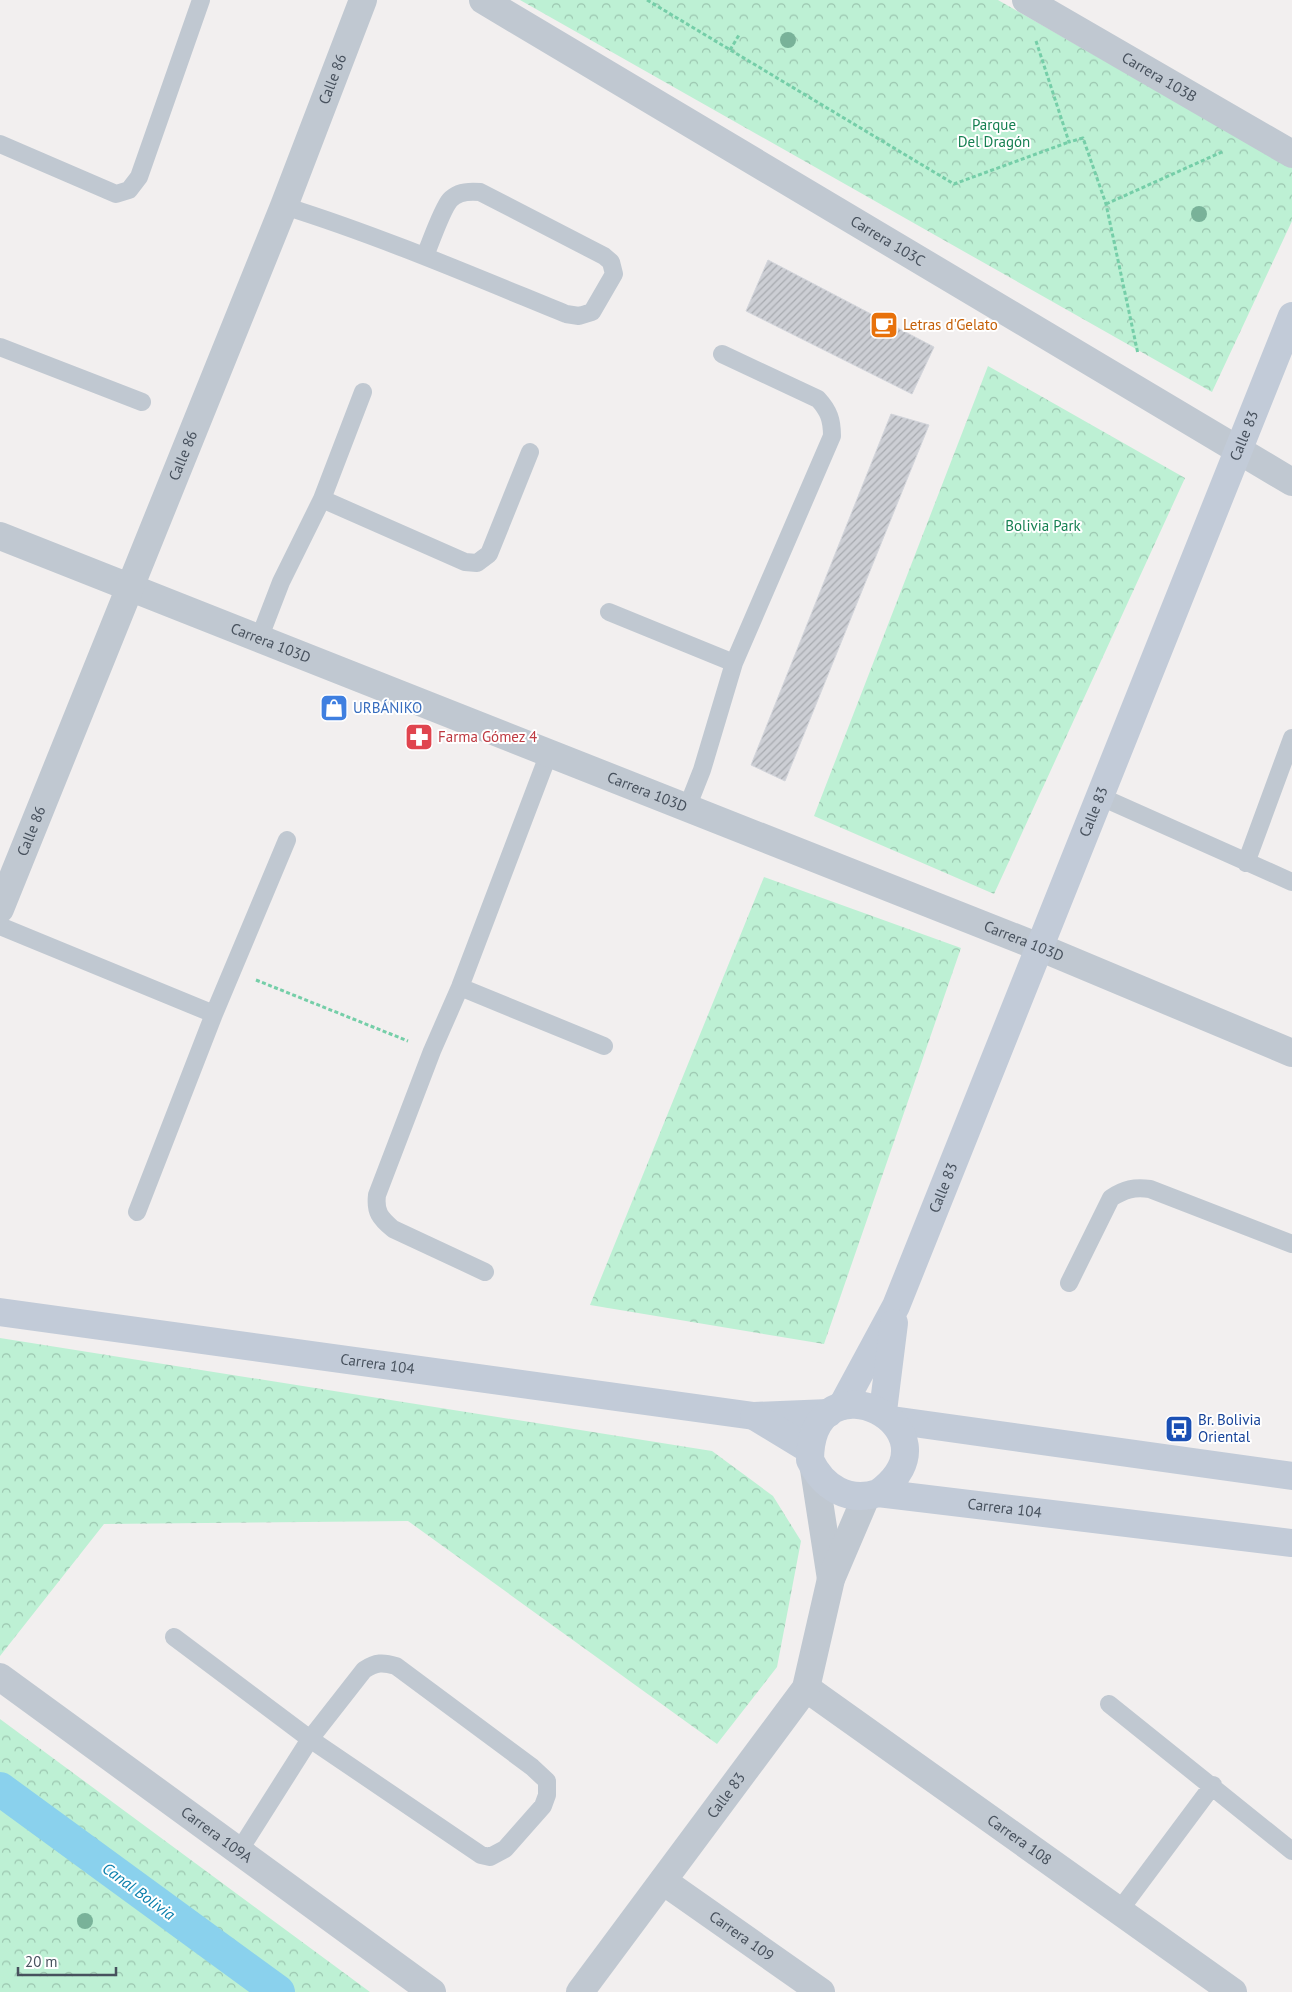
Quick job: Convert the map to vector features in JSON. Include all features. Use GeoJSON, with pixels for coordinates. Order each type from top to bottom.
{"type":"FeatureCollection","features":[{"type":"Feature","properties":{"kind":"street","name":"Calle 86"},"geometry":{"type":"LineString","coordinates":[[0,909],[284,206],[363,0]]}},
{"type":"Feature","properties":{"kind":"street","name":"Carrera 103C"},"geometry":{"type":"LineString","coordinates":[[483,0],[1146,393],[1292,482]]}},
{"type":"Feature","properties":{"kind":"street","name":"Carrera 103B"},"geometry":{"type":"LineString","coordinates":[[1026,0],[1292,154]]}},
{"type":"Feature","properties":{"kind":"street","name":"Calle 83"},"geometry":{"type":"LineString","coordinates":[[835,1410],[896,1306],[1292,316]]}},
{"type":"Feature","properties":{"kind":"street","name":"Carrera 103D"},"geometry":{"type":"LineString","coordinates":[[0,536],[1039,947],[1292,1053]]}},
{"type":"Feature","properties":{"kind":"street","name":"Calle 83"},"geometry":{"type":"LineString","coordinates":[[887,1416],[896,1306]]}},
{"type":"Feature","properties":{"kind":"street","name":"Carrera 104"},"geometry":{"type":"LineString","coordinates":[[0,1312],[754,1416],[835,1410]]}},
{"type":"Feature","properties":{"kind":"street"},"geometry":{"type":"LineString","coordinates":[[812,1459],[814,1435],[835,1410],[856,1404],[870,1406],[887,1416],[900,1432],[904,1445],[903,1460],[898,1473],[889,1484],[872,1495]]}},
{"type":"Feature","properties":{"kind":"street","name":"Carrera 104"},"geometry":{"type":"LineString","coordinates":[[754,1416],[812,1459],[826,1483],[838,1492],[852,1496],[872,1495],[1292,1543]]}},
{"type":"Feature","properties":{"kind":"street"},"geometry":{"type":"LineString","coordinates":[[887,1416],[1292,1476]]}},
{"type":"Feature","properties":{"kind":"street","name":"Calle 83"},"geometry":{"type":"LineString","coordinates":[[812,1459],[831,1579]]}},
{"type":"Feature","properties":{"kind":"street","name":"Calle 83"},"geometry":{"type":"LineString","coordinates":[[580,1992],[806,1688],[831,1579],[872,1495]]}},
{"type":"Feature","properties":{"kind":"street","name":"Carrera 109A"},"geometry":{"type":"LineString","coordinates":[[0,1677],[432,1992]]}},
{"type":"Feature","properties":{"kind":"street","name":"Carrera 108"},"geometry":{"type":"LineString","coordinates":[[806,1688],[1232,1992]]}},
{"type":"Feature","properties":{"kind":"street","name":"Carrera 109"},"geometry":{"type":"LineString","coordinates":[[663,1881],[821,1992]]}},
{"type":"Feature","properties":{"kind":"lane"},"geometry":{"type":"LineString","coordinates":[[0,144],[116,194],[129,190],[140,177],[201,0]]}},
{"type":"Feature","properties":{"kind":"lane"},"geometry":{"type":"LineString","coordinates":[[284,206],[332,221],[425,256],[566,314],[579,316],[592,312],[614,274],[611,262],[604,256],[480,192],[471,191],[461,193],[449,200],[425,256]]}},
{"type":"Feature","properties":{"kind":"lane"},"geometry":{"type":"LineString","coordinates":[[0,347],[142,402]]}},
{"type":"Feature","properties":{"kind":"lane"},"geometry":{"type":"LineString","coordinates":[[687,808],[702,770],[734,663],[832,436],[832,421],[827,409],[818,399],[722,354]]}},
{"type":"Feature","properties":{"kind":"lane"},"geometry":{"type":"LineString","coordinates":[[259,639],[281,582],[322,499],[363,392]]}},
{"type":"Feature","properties":{"kind":"lane"},"geometry":{"type":"LineString","coordinates":[[322,499],[465,562],[478,563],[489,554],[530,452]]}},
{"type":"Feature","properties":{"kind":"lane"},"geometry":{"type":"LineString","coordinates":[[609,612],[734,663]]}},
{"type":"Feature","properties":{"kind":"lane"},"geometry":{"type":"LineString","coordinates":[[1246,863],[1292,738]]}},
{"type":"Feature","properties":{"kind":"lane"},"geometry":{"type":"LineString","coordinates":[[485,1272],[393,1229],[380,1219],[376,1208],[377,1195],[432,1051],[460,987],[549,753]]}},
{"type":"Feature","properties":{"kind":"lane"},"geometry":{"type":"LineString","coordinates":[[1099,796],[1292,882]]}},
{"type":"Feature","properties":{"kind":"lane"},"geometry":{"type":"LineString","coordinates":[[136,1212],[214,1014],[287,840]]}},
{"type":"Feature","properties":{"kind":"lane"},"geometry":{"type":"LineString","coordinates":[[0,926],[214,1014]]}},
{"type":"Feature","properties":{"kind":"lane"},"geometry":{"type":"LineString","coordinates":[[460,987],[604,1046]]}},
{"type":"Feature","properties":{"kind":"lane"},"geometry":{"type":"LineString","coordinates":[[1069,1283],[1111,1198],[1124,1190],[1137,1187],[1150,1189],[1292,1244]]}},
{"type":"Feature","properties":{"kind":"lane"},"geometry":{"type":"LineString","coordinates":[[174,1637],[310,1739],[481,1855],[490,1857],[505,1850],[543,1806],[547,1794],[547,1781],[540,1773],[396,1666],[384,1663],[374,1664],[364,1670],[310,1739],[239,1851]]}},
{"type":"Feature","properties":{"kind":"lane"},"geometry":{"type":"LineString","coordinates":[[1109,1704],[1213,1785],[1292,1851]]}},
{"type":"Feature","properties":{"kind":"lane"},"geometry":{"type":"LineString","coordinates":[[1119,1911],[1213,1785]]}},
{"type":"Feature","properties":{"kind":"path"},"geometry":{"type":"LineString","coordinates":[[647,0],[954,184],[1083,138],[1106,204],[1146,393]]}},
{"type":"Feature","properties":{"kind":"path"},"geometry":{"type":"LineString","coordinates":[[730,50],[739,35]]}},
{"type":"Feature","properties":{"kind":"path"},"geometry":{"type":"LineString","coordinates":[[1034,38],[1068,142]]}},
{"type":"Feature","properties":{"kind":"path"},"geometry":{"type":"LineString","coordinates":[[1106,204],[1158,182],[1258,134]]}},
{"type":"Feature","properties":{"kind":"path"},"geometry":{"type":"LineString","coordinates":[[233,971],[432,1051]]}},
{"type":"Feature","properties":{"kind":"green space","name":"Parque Del Dragón"},"geometry":{"type":"Polygon","coordinates":[[[520,0],[998,0],[1292,168],[1292,221],[1212,392],[520,0]]]}},
{"type":"Feature","properties":{"kind":"green space","name":"Bolivia Park"},"geometry":{"type":"Polygon","coordinates":[[[988,366],[1185,478],[994,894],[814,816],[988,366]]]}},
{"type":"Feature","properties":{"kind":"green space"},"geometry":{"type":"Polygon","coordinates":[[[764,877],[961,948],[824,1344],[590,1305],[764,877]]]}},
{"type":"Feature","properties":{"kind":"green space"},"geometry":{"type":"Polygon","coordinates":[[[0,1338],[712,1451],[773,1496],[801,1541],[777,1667],[717,1744],[408,1521],[104,1524],[0,1656],[0,1338]]]}},
{"type":"Feature","properties":{"kind":"green space"},"geometry":{"type":"Polygon","coordinates":[[[0,1719],[370,1992],[0,1992],[0,1719]]]}},
{"type":"Feature","properties":{"kind":"building"},"geometry":{"type":"Polygon","coordinates":[[[768,260],[934,347],[912,394],[746,311],[768,260]]]}},
{"type":"Feature","properties":{"kind":"building"},"geometry":{"type":"Polygon","coordinates":[[[891,414],[929,425],[785,781],[751,765],[891,414]]]}},
{"type":"Feature","properties":{"kind":"waterway","name":"Canal Bolivia"},"geometry":{"type":"LineString","coordinates":[[0,1789],[278,1992]]}},
{"type":"Feature","properties":{"kind":"place","name":"Letras d'Gelato"},"geometry":{"type":"Point","coordinates":[884,325]}},
{"type":"Feature","properties":{"kind":"place","name":"URBÁNIKO"},"geometry":{"type":"Point","coordinates":[334,708]}},
{"type":"Feature","properties":{"kind":"place","name":"Farma Gómez 4"},"geometry":{"type":"Point","coordinates":[419,737]}},
{"type":"Feature","properties":{"kind":"place","name":"Br. Bolivia Oriental"},"geometry":{"type":"Point","coordinates":[1179,1429]}}]}
